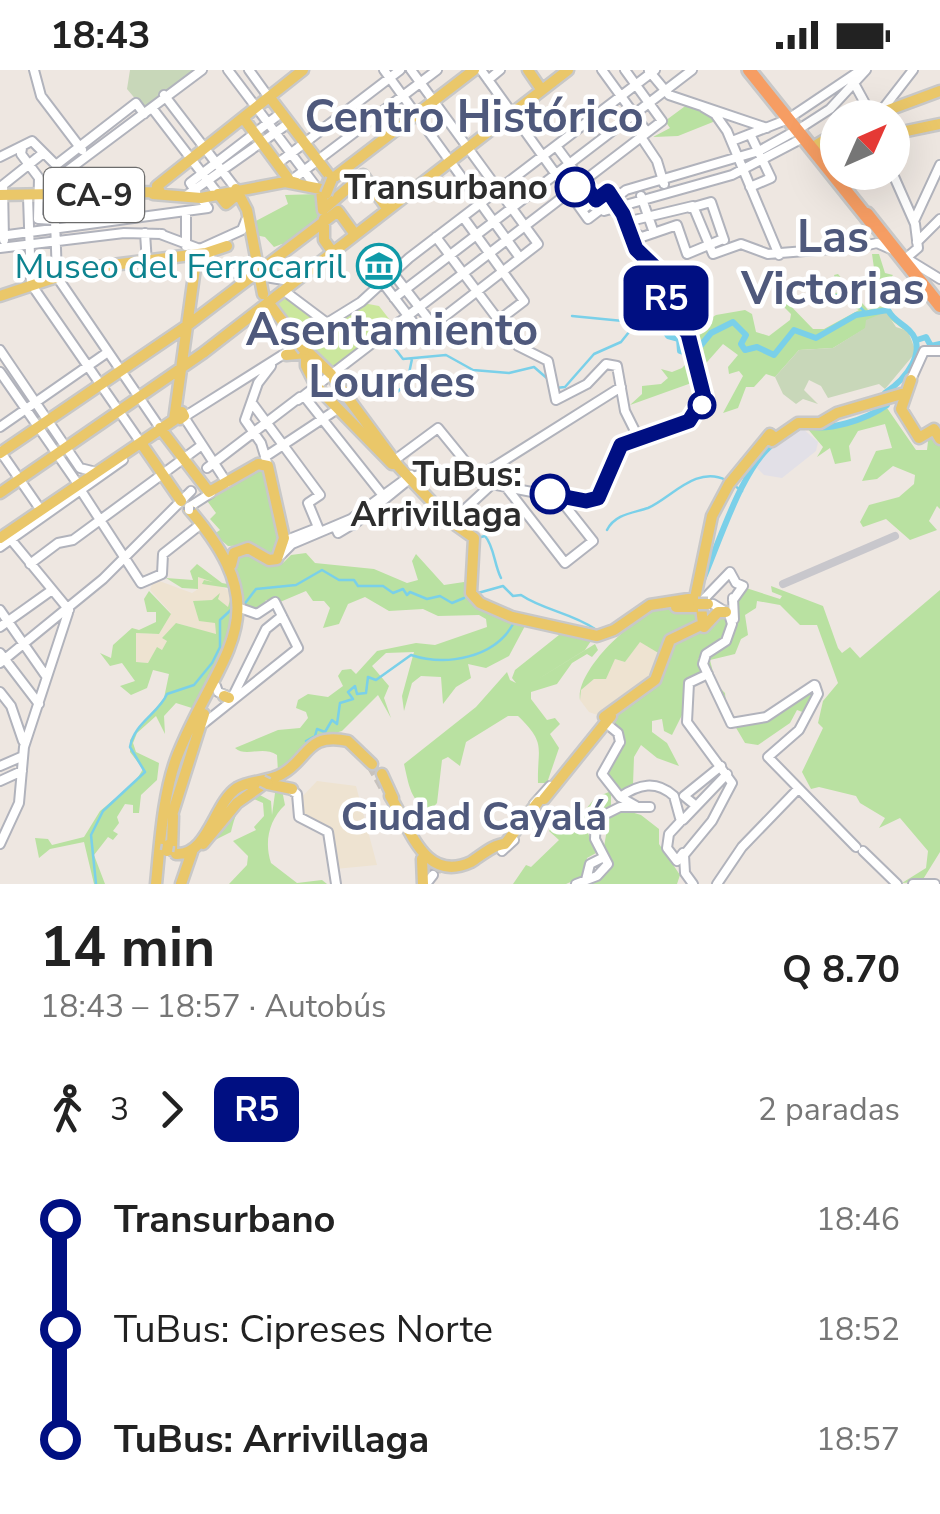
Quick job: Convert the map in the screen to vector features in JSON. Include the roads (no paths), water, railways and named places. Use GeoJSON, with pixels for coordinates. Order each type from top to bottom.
{"type":"FeatureCollection","features":[{"type":"Feature","properties":{"kind":"highway"},"geometry":{"type":"LineString","coordinates":[[749,70],[820,155]]}},
{"type":"Feature","properties":{"kind":"highway"},"geometry":{"type":"LineString","coordinates":[[847,190],[887,247],[940,307]]}},
{"type":"Feature","properties":{"kind":"highway"},"geometry":{"type":"LineString","coordinates":[[912,274],[940,307]]}},
{"type":"Feature","properties":{"kind":"main road"},"geometry":{"type":"LineString","coordinates":[[158,189],[302,70]]}},
{"type":"Feature","properties":{"kind":"main road"},"geometry":{"type":"LineString","coordinates":[[0,491],[278,296],[325,209],[416,114],[477,70]]}},
{"type":"Feature","properties":{"kind":"main road"},"geometry":{"type":"LineString","coordinates":[[528,70],[542,89]]}},
{"type":"Feature","properties":{"kind":"main road"},"geometry":{"type":"LineString","coordinates":[[354,233],[568,70]]}},
{"type":"Feature","properties":{"kind":"main road"},"geometry":{"type":"LineString","coordinates":[[910,102],[940,90]]}},
{"type":"Feature","properties":{"kind":"main road"},"geometry":{"type":"LineString","coordinates":[[270,99],[305,143],[325,209],[354,233]]}},
{"type":"Feature","properties":{"kind":"main road"},"geometry":{"type":"LineString","coordinates":[[244,119],[290,182],[354,233]]}},
{"type":"Feature","properties":{"kind":"main road"},"geometry":{"type":"LineString","coordinates":[[910,130],[940,124]]}},
{"type":"Feature","properties":{"kind":"main road"},"geometry":{"type":"LineString","coordinates":[[799,130],[820,131]]}},
{"type":"Feature","properties":{"kind":"main road"},"geometry":{"type":"LineString","coordinates":[[1,453],[187,327],[257,274],[363,175],[387,208]]}},
{"type":"Feature","properties":{"kind":"main road"},"geometry":{"type":"LineString","coordinates":[[290,182],[321,189],[325,209]]}},
{"type":"Feature","properties":{"kind":"main road"},"geometry":{"type":"LineString","coordinates":[[222,199],[241,198],[290,182],[320,186],[332,196],[349,186]]}},
{"type":"Feature","properties":{"kind":"main road","name":"CA-9"},"geometry":{"type":"LineString","coordinates":[[34,196],[158,189]]}},
{"type":"Feature","properties":{"kind":"main road","name":"CA-9"},"geometry":{"type":"LineString","coordinates":[[2,194],[199,195],[222,199]]}},
{"type":"Feature","properties":{"kind":"main road"},"geometry":{"type":"LineString","coordinates":[[241,198],[257,274]]}},
{"type":"Feature","properties":{"kind":"main road"},"geometry":{"type":"LineString","coordinates":[[241,198],[257,274],[278,296],[316,386],[368,442],[475,542],[471,595],[512,617],[593,636],[645,607],[703,598]]}},
{"type":"Feature","properties":{"kind":"main road"},"geometry":{"type":"LineString","coordinates":[[147,261],[196,261],[227,246],[246,227]]}},
{"type":"Feature","properties":{"kind":"main road"},"geometry":{"type":"LineString","coordinates":[[0,297],[84,268],[210,253]]}},
{"type":"Feature","properties":{"kind":"main road"},"geometry":{"type":"LineString","coordinates":[[20,528],[181,416],[179,404],[196,261]]}},
{"type":"Feature","properties":{"kind":"main road"},"geometry":{"type":"LineString","coordinates":[[183,364],[278,296]]}},
{"type":"Feature","properties":{"kind":"main road"},"geometry":{"type":"LineString","coordinates":[[286,355],[304,350]]}},
{"type":"Feature","properties":{"kind":"main road"},"geometry":{"type":"LineString","coordinates":[[304,350],[330,375],[408,479]]}},
{"type":"Feature","properties":{"kind":"main road"},"geometry":{"type":"LineString","coordinates":[[706,622],[703,598],[715,514],[730,485],[772,437],[799,422],[820,422],[836,412],[886,398],[906,387]]}},
{"type":"Feature","properties":{"kind":"main road"},"geometry":{"type":"LineString","coordinates":[[906,387],[900,406],[915,434],[922,438],[934,429],[940,439]]}},
{"type":"Feature","properties":{"kind":"main road"},"geometry":{"type":"LineString","coordinates":[[162,429],[184,458],[204,527],[217,543],[235,581],[238,621],[185,761]]}},
{"type":"Feature","properties":{"kind":"main road"},"geometry":{"type":"LineString","coordinates":[[140,445],[163,477],[194,495]]}},
{"type":"Feature","properties":{"kind":"main road"},"geometry":{"type":"LineString","coordinates":[[194,495],[227,483],[264,459],[287,539],[273,559]]}},
{"type":"Feature","properties":{"kind":"main road"},"geometry":{"type":"LineString","coordinates":[[204,527],[226,546],[253,546],[273,559]]}},
{"type":"Feature","properties":{"kind":"main road"},"geometry":{"type":"LineString","coordinates":[[181,884],[175,845],[178,792],[190,738],[229,694],[240,608],[232,555],[250,548],[273,559]]}},
{"type":"Feature","properties":{"kind":"main road"},"geometry":{"type":"LineString","coordinates":[[670,604],[700,606],[706,622]]}},
{"type":"Feature","properties":{"kind":"main road"},"geometry":{"type":"LineString","coordinates":[[438,870],[498,849],[605,724],[657,681],[669,643],[699,630],[706,622],[730,614]]}},
{"type":"Feature","properties":{"kind":"main road"},"geometry":{"type":"LineString","coordinates":[[200,724],[202,702]]}},
{"type":"Feature","properties":{"kind":"main road"},"geometry":{"type":"LineString","coordinates":[[157,881],[175,845],[190,738]]}},
{"type":"Feature","properties":{"kind":"main road"},"geometry":{"type":"LineString","coordinates":[[233,800],[240,787],[285,772],[316,743],[336,739],[360,748],[377,768],[398,808]]}},
{"type":"Feature","properties":{"kind":"main road"},"geometry":{"type":"LineString","coordinates":[[233,800],[286,774],[305,752],[320,743],[347,743],[377,768]]}},
{"type":"Feature","properties":{"kind":"main road"},"geometry":{"type":"LineString","coordinates":[[157,881],[175,845],[220,816],[245,784],[261,781],[292,789]]}},
{"type":"Feature","properties":{"kind":"main road"},"geometry":{"type":"LineString","coordinates":[[389,796],[398,808],[438,870],[389,796]]}},
{"type":"Feature","properties":{"kind":"street"},"geometry":{"type":"LineString","coordinates":[[33,70],[41,97],[88,158]]}},
{"type":"Feature","properties":{"kind":"street"},"geometry":{"type":"LineString","coordinates":[[53,170],[88,158],[140,110],[152,108],[200,70]]}},
{"type":"Feature","properties":{"kind":"street"},"geometry":{"type":"LineString","coordinates":[[228,70],[304,171],[325,209]]}},
{"type":"Feature","properties":{"kind":"street"},"geometry":{"type":"LineString","coordinates":[[249,70],[270,99]]}},
{"type":"Feature","properties":{"kind":"street"},"geometry":{"type":"LineString","coordinates":[[277,164],[387,74],[400,70]]}},
{"type":"Feature","properties":{"kind":"street"},"geometry":{"type":"LineString","coordinates":[[387,277],[414,340],[538,244],[411,70]]}},
{"type":"Feature","properties":{"kind":"street"},"geometry":{"type":"LineString","coordinates":[[325,209],[403,96],[437,70]]}},
{"type":"Feature","properties":{"kind":"street"},"geometry":{"type":"LineString","coordinates":[[477,70],[585,215],[638,187],[758,152],[799,130],[806,108],[820,104]]}},
{"type":"Feature","properties":{"kind":"street"},"geometry":{"type":"LineString","coordinates":[[488,80],[500,70]]}},
{"type":"Feature","properties":{"kind":"street"},"geometry":{"type":"LineString","coordinates":[[602,70],[634,114],[666,194]]}},
{"type":"Feature","properties":{"kind":"street"},"geometry":{"type":"LineString","coordinates":[[40,692],[2,659],[66,611],[194,495],[212,464],[662,121],[625,70]]}},
{"type":"Feature","properties":{"kind":"street"},"geometry":{"type":"LineString","coordinates":[[394,298],[692,70]]}},
{"type":"Feature","properties":{"kind":"street"},"geometry":{"type":"LineString","coordinates":[[181,416],[252,374],[304,350],[327,322],[651,71],[665,92],[703,108],[766,127],[799,130]]}},
{"type":"Feature","properties":{"kind":"street"},"geometry":{"type":"LineString","coordinates":[[828,100],[857,85],[865,71]]}},
{"type":"Feature","properties":{"kind":"street"},"geometry":{"type":"LineString","coordinates":[[824,100],[842,79],[865,71]]}},
{"type":"Feature","properties":{"kind":"street"},"geometry":{"type":"LineString","coordinates":[[387,74],[520,258]]}},
{"type":"Feature","properties":{"kind":"street"},"geometry":{"type":"LineString","coordinates":[[889,100],[910,74]]}},
{"type":"Feature","properties":{"kind":"street"},"geometry":{"type":"LineString","coordinates":[[910,74],[916,100]]}},
{"type":"Feature","properties":{"kind":"street"},"geometry":{"type":"LineString","coordinates":[[857,85],[868,100]]}},
{"type":"Feature","properties":{"kind":"street"},"geometry":{"type":"LineString","coordinates":[[140,445],[31,286],[31,232],[39,178],[80,147],[165,96]]}},
{"type":"Feature","properties":{"kind":"street"},"geometry":{"type":"LineString","coordinates":[[165,96],[241,198]]}},
{"type":"Feature","properties":{"kind":"street"},"geometry":{"type":"LineString","coordinates":[[613,199],[643,200],[763,162],[774,157],[820,105]]}},
{"type":"Feature","properties":{"kind":"street"},"geometry":{"type":"LineString","coordinates":[[152,108],[222,199]]}},
{"type":"Feature","properties":{"kind":"street"},"geometry":{"type":"LineString","coordinates":[[703,108],[717,116],[732,142],[778,255]]}},
{"type":"Feature","properties":{"kind":"street"},"geometry":{"type":"LineString","coordinates":[[223,172],[281,113]]}},
{"type":"Feature","properties":{"kind":"street"},"geometry":{"type":"LineString","coordinates":[[181,244],[186,212],[199,195],[203,174],[289,123]]}},
{"type":"Feature","properties":{"kind":"street"},"geometry":{"type":"LineString","coordinates":[[732,142],[766,127]]}},
{"type":"Feature","properties":{"kind":"street"},"geometry":{"type":"LineString","coordinates":[[766,127],[783,139]]}},
{"type":"Feature","properties":{"kind":"street"},"geometry":{"type":"LineString","coordinates":[[750,134],[771,178],[750,186]]}},
{"type":"Feature","properties":{"kind":"street"},"geometry":{"type":"LineString","coordinates":[[55,194],[53,170],[32,140],[2,194],[2,248],[162,233],[200,249],[246,227]]}},
{"type":"Feature","properties":{"kind":"street"},"geometry":{"type":"LineString","coordinates":[[556,146],[600,206]]}},
{"type":"Feature","properties":{"kind":"street"},"geometry":{"type":"LineString","coordinates":[[0,159],[42,154]]}},
{"type":"Feature","properties":{"kind":"street"},"geometry":{"type":"LineString","coordinates":[[21,156],[39,178]]}},
{"type":"Feature","properties":{"kind":"street"},"geometry":{"type":"LineString","coordinates":[[914,221],[940,165]]}},
{"type":"Feature","properties":{"kind":"street"},"geometry":{"type":"LineString","coordinates":[[304,171],[325,209]]}},
{"type":"Feature","properties":{"kind":"street"},"geometry":{"type":"LineString","coordinates":[[290,182],[304,171]]}},
{"type":"Feature","properties":{"kind":"street","name":"CA-9"},"geometry":{"type":"LineString","coordinates":[[158,189],[199,195],[223,172]]}},
{"type":"Feature","properties":{"kind":"street"},"geometry":{"type":"LineString","coordinates":[[638,187],[654,233]]}},
{"type":"Feature","properties":{"kind":"street"},"geometry":{"type":"LineString","coordinates":[[900,190],[914,221],[918,245]]}},
{"type":"Feature","properties":{"kind":"street"},"geometry":{"type":"LineString","coordinates":[[34,196],[38,219],[55,224]]}},
{"type":"Feature","properties":{"kind":"street"},"geometry":{"type":"LineString","coordinates":[[319,529],[336,529],[408,479],[431,472],[562,499],[594,498],[606,480],[614,453],[640,435],[695,417],[703,396],[692,345],[684,326],[668,308],[662,274],[637,251],[613,199]]}},
{"type":"Feature","properties":{"kind":"street"},"geometry":{"type":"LineString","coordinates":[[629,229],[648,216],[711,202],[727,248]]}},
{"type":"Feature","properties":{"kind":"street"},"geometry":{"type":"LineString","coordinates":[[694,207],[711,249]]}},
{"type":"Feature","properties":{"kind":"street"},"geometry":{"type":"LineString","coordinates":[[2,236],[55,224],[186,212]]}},
{"type":"Feature","properties":{"kind":"street"},"geometry":{"type":"LineString","coordinates":[[463,217],[524,301],[499,320]]}},
{"type":"Feature","properties":{"kind":"street"},"geometry":{"type":"LineString","coordinates":[[629,229],[642,237],[678,224],[686,254],[740,246],[763,256],[918,245],[940,219]]}},
{"type":"Feature","properties":{"kind":"street"},"geometry":{"type":"LineString","coordinates":[[55,224],[58,278],[162,429]]}},
{"type":"Feature","properties":{"kind":"street"},"geometry":{"type":"LineString","coordinates":[[145,234],[147,261]]}},
{"type":"Feature","properties":{"kind":"street"},"geometry":{"type":"LineString","coordinates":[[436,237],[518,346],[548,360],[556,400],[588,384],[604,366],[614,364],[628,418],[640,435]]}},
{"type":"Feature","properties":{"kind":"street"},"geometry":{"type":"LineString","coordinates":[[711,249],[724,238]]}},
{"type":"Feature","properties":{"kind":"street"},"geometry":{"type":"LineString","coordinates":[[887,247],[912,274]]}},
{"type":"Feature","properties":{"kind":"street"},"geometry":{"type":"LineString","coordinates":[[887,247],[940,278]]}},
{"type":"Feature","properties":{"kind":"street"},"geometry":{"type":"LineString","coordinates":[[210,253],[211,270],[257,274],[278,296],[327,322]]}},
{"type":"Feature","properties":{"kind":"street"},"geometry":{"type":"LineString","coordinates":[[387,277],[406,289],[433,326]]}},
{"type":"Feature","properties":{"kind":"street"},"geometry":{"type":"LineString","coordinates":[[403,319],[422,334]]}},
{"type":"Feature","properties":{"kind":"street"},"geometry":{"type":"LineString","coordinates":[[0,348],[63,448],[82,468],[108,467]]}},
{"type":"Feature","properties":{"kind":"street"},"geometry":{"type":"LineString","coordinates":[[906,387],[924,351],[940,350]]}},
{"type":"Feature","properties":{"kind":"street"},"geometry":{"type":"LineString","coordinates":[[0,426],[108,352]]}},
{"type":"Feature","properties":{"kind":"street"},"geometry":{"type":"LineString","coordinates":[[181,416],[286,355]]}},
{"type":"Feature","properties":{"kind":"street"},"geometry":{"type":"LineString","coordinates":[[274,362],[258,384],[245,422],[264,459],[336,410]]}},
{"type":"Feature","properties":{"kind":"street"},"geometry":{"type":"LineString","coordinates":[[698,371],[703,396]]}},
{"type":"Feature","properties":{"kind":"street"},"geometry":{"type":"LineString","coordinates":[[0,372],[25,408],[46,423],[63,448],[70,492],[98,521],[140,582],[162,574],[163,554],[204,527]]}},
{"type":"Feature","properties":{"kind":"street"},"geometry":{"type":"LineString","coordinates":[[479,480],[491,468],[620,387]]}},
{"type":"Feature","properties":{"kind":"street"},"geometry":{"type":"LineString","coordinates":[[219,396],[227,389]]}},
{"type":"Feature","properties":{"kind":"street"},"geometry":{"type":"LineString","coordinates":[[301,398],[323,419],[385,498]]}},
{"type":"Feature","properties":{"kind":"street"},"geometry":{"type":"LineString","coordinates":[[252,404],[320,495],[308,502],[319,529]]}},
{"type":"Feature","properties":{"kind":"street"},"geometry":{"type":"LineString","coordinates":[[181,416],[227,483]]}},
{"type":"Feature","properties":{"kind":"street"},"geometry":{"type":"LineString","coordinates":[[368,442],[396,462],[438,428],[479,480],[505,486],[564,562],[593,541],[562,499]]}},
{"type":"Feature","properties":{"kind":"street"},"geometry":{"type":"LineString","coordinates":[[30,564],[163,477],[202,445]]}},
{"type":"Feature","properties":{"kind":"street"},"geometry":{"type":"LineString","coordinates":[[1,453],[19,478],[20,528],[30,564],[70,615],[40,692],[21,771]]}},
{"type":"Feature","properties":{"kind":"street"},"geometry":{"type":"LineString","coordinates":[[70,492],[81,477],[82,468]]}},
{"type":"Feature","properties":{"kind":"street"},"geometry":{"type":"LineString","coordinates":[[450,522],[491,485]]}},
{"type":"Feature","properties":{"kind":"street"},"geometry":{"type":"LineString","coordinates":[[287,539],[351,521]]}},
{"type":"Feature","properties":{"kind":"street"},"geometry":{"type":"LineString","coordinates":[[730,614],[703,598],[732,573],[736,583],[744,585],[733,598],[732,624],[722,647],[704,656],[707,674],[732,723],[767,715],[814,685],[820,694],[802,730],[769,757],[895,884]]}},
{"type":"Feature","properties":{"kind":"street"},"geometry":{"type":"LineString","coordinates":[[4,624],[54,592]]}},
{"type":"Feature","properties":{"kind":"street"},"geometry":{"type":"LineString","coordinates":[[200,724],[229,694],[298,648],[274,602],[257,614],[240,608]]}},
{"type":"Feature","properties":{"kind":"street"},"geometry":{"type":"LineString","coordinates":[[0,610],[4,624],[24,644],[40,692]]}},
{"type":"Feature","properties":{"kind":"street"},"geometry":{"type":"LineString","coordinates":[[0,842],[18,800],[23,745],[66,611]]}},
{"type":"Feature","properties":{"kind":"street"},"geometry":{"type":"LineString","coordinates":[[229,694],[263,636],[282,616]]}},
{"type":"Feature","properties":{"kind":"street"},"geometry":{"type":"LineString","coordinates":[[680,863],[712,821],[732,784],[691,726],[687,689],[693,678],[707,674]]}},
{"type":"Feature","properties":{"kind":"street"},"geometry":{"type":"LineString","coordinates":[[6,698],[23,745]]}},
{"type":"Feature","properties":{"kind":"street"},"geometry":{"type":"LineString","coordinates":[[576,884],[590,877],[589,866],[603,856],[593,829],[597,819],[619,807],[650,807],[621,796],[604,778],[603,767],[620,742],[605,724]]}},
{"type":"Feature","properties":{"kind":"street"},"geometry":{"type":"LineString","coordinates":[[0,766],[21,757]]}},
{"type":"Feature","properties":{"kind":"street"},"geometry":{"type":"LineString","coordinates":[[695,805],[684,796],[720,766]]}},
{"type":"Feature","properties":{"kind":"street"},"geometry":{"type":"LineString","coordinates":[[0,780],[21,771]]}},
{"type":"Feature","properties":{"kind":"street"},"geometry":{"type":"LineString","coordinates":[[694,884],[668,848],[670,833],[727,774]]}},
{"type":"Feature","properties":{"kind":"street"},"geometry":{"type":"LineString","coordinates":[[621,796],[638,786],[660,786],[673,794],[681,818]]}},
{"type":"Feature","properties":{"kind":"street"},"geometry":{"type":"LineString","coordinates":[[233,800],[268,789],[292,789],[298,796],[298,818],[325,828],[336,884]]}},
{"type":"Feature","properties":{"kind":"street"},"geometry":{"type":"LineString","coordinates":[[716,884],[738,849],[799,789]]}},
{"type":"Feature","properties":{"kind":"street"},"geometry":{"type":"LineString","coordinates":[[498,849],[518,829]]}},
{"type":"Feature","properties":{"kind":"street"},"geometry":{"type":"LineString","coordinates":[[913,884],[933,883]]}},
{"type":"Feature","properties":{"kind":"waterway"},"geometry":{"type":"LineString","coordinates":[[835,278],[846,293]]}},
{"type":"Feature","properties":{"kind":"waterway"},"geometry":{"type":"LineString","coordinates":[[826,297],[847,294],[866,313]]}},
{"type":"Feature","properties":{"kind":"waterway"},"geometry":{"type":"LineString","coordinates":[[633,327],[648,315],[655,315],[668,336],[679,339],[680,351],[693,355],[711,333],[733,322],[746,335],[741,344],[745,350],[757,347],[774,355],[794,330],[816,338],[856,315],[888,310],[909,330],[917,346],[907,372],[885,393],[887,405],[847,423],[804,425]]}},
{"type":"Feature","properties":{"kind":"waterway"},"geometry":{"type":"LineString","coordinates":[[556,388],[565,387],[594,354],[621,342],[633,327],[623,321],[572,316]]}},
{"type":"Feature","properties":{"kind":"waterway"},"geometry":{"type":"LineString","coordinates":[[917,340],[926,337],[931,346],[940,344]]}},
{"type":"Feature","properties":{"kind":"waterway"},"geometry":{"type":"LineString","coordinates":[[390,342],[403,359],[446,355],[473,370],[509,373],[534,367],[549,380]]}},
{"type":"Feature","properties":{"kind":"waterway"},"geometry":{"type":"LineString","coordinates":[[393,396],[407,383],[412,359]]}},
{"type":"Feature","properties":{"kind":"waterway"},"geometry":{"type":"LineString","coordinates":[[702,582],[743,485],[753,467],[777,441]]}},
{"type":"Feature","properties":{"kind":"waterway"},"geometry":{"type":"LineString","coordinates":[[607,530],[620,517],[648,508],[694,480],[715,476],[726,480]]}},
{"type":"Feature","properties":{"kind":"waterway"},"geometry":{"type":"LineString","coordinates":[[735,486],[742,491]]}},
{"type":"Feature","properties":{"kind":"waterway"},"geometry":{"type":"LineString","coordinates":[[477,538],[485,536],[488,540],[501,578]]}},
{"type":"Feature","properties":{"kind":"waterway"},"geometry":{"type":"LineString","coordinates":[[243,606],[256,589],[296,585],[322,570],[339,580],[354,580],[358,586],[383,586],[393,593],[403,589],[407,595],[410,592],[427,599],[440,596],[452,603],[464,598]]}},
{"type":"Feature","properties":{"kind":"waterway"},"geometry":{"type":"LineString","coordinates":[[478,593],[503,586],[513,596],[521,595],[595,629]]}},
{"type":"Feature","properties":{"kind":"waterway"},"geometry":{"type":"LineString","coordinates":[[96,884],[91,835],[103,811],[145,772],[130,747],[132,739],[167,694],[194,685],[212,663],[220,647],[220,620],[233,608]]}},
{"type":"Feature","properties":{"kind":"waterway"},"geometry":{"type":"LineString","coordinates":[[306,741],[315,736],[317,729],[325,732],[332,720],[337,724],[340,703],[353,699],[348,692],[355,686],[357,694],[366,693],[368,677],[376,680],[411,655],[440,660],[469,656],[495,644],[513,624]]}},
{"type":"Feature","properties":{"kind":"tunnel"},"geometry":{"type":"LineString","coordinates":[[371,765],[385,790]]}},
{"type":"Feature","properties":{"kind":"tunnel"},"geometry":{"type":"LineString","coordinates":[[422,855],[433,868],[453,869]]}},
{"type":"Feature","properties":{"kind":"place","name":"Transurbano"},"geometry":{"type":"Point","coordinates":[575,187]}},
{"type":"Feature","properties":{"kind":"place","name":"Museo del Ferrocarril"},"geometry":{"type":"Point","coordinates":[379,266]}},
{"type":"Feature","properties":{"kind":"place","name":"TuBus: Arrivillaga"},"geometry":{"type":"Point","coordinates":[550,494]}},
{"type":"Feature","properties":{"kind":"district","name":"Centro Histórico"},"geometry":{"type":"Point","coordinates":[474,117]}},
{"type":"Feature","properties":{"kind":"district","name":"Las Victorias"},"geometry":{"type":"Point","coordinates":[833,263]}},
{"type":"Feature","properties":{"kind":"district","name":"Asentamiento Lourdes"},"geometry":{"type":"Point","coordinates":[392,356]}},
{"type":"Feature","properties":{"kind":"district","name":"Ciudad Cayalá"},"geometry":{"type":"Point","coordinates":[474,817]}}]}
